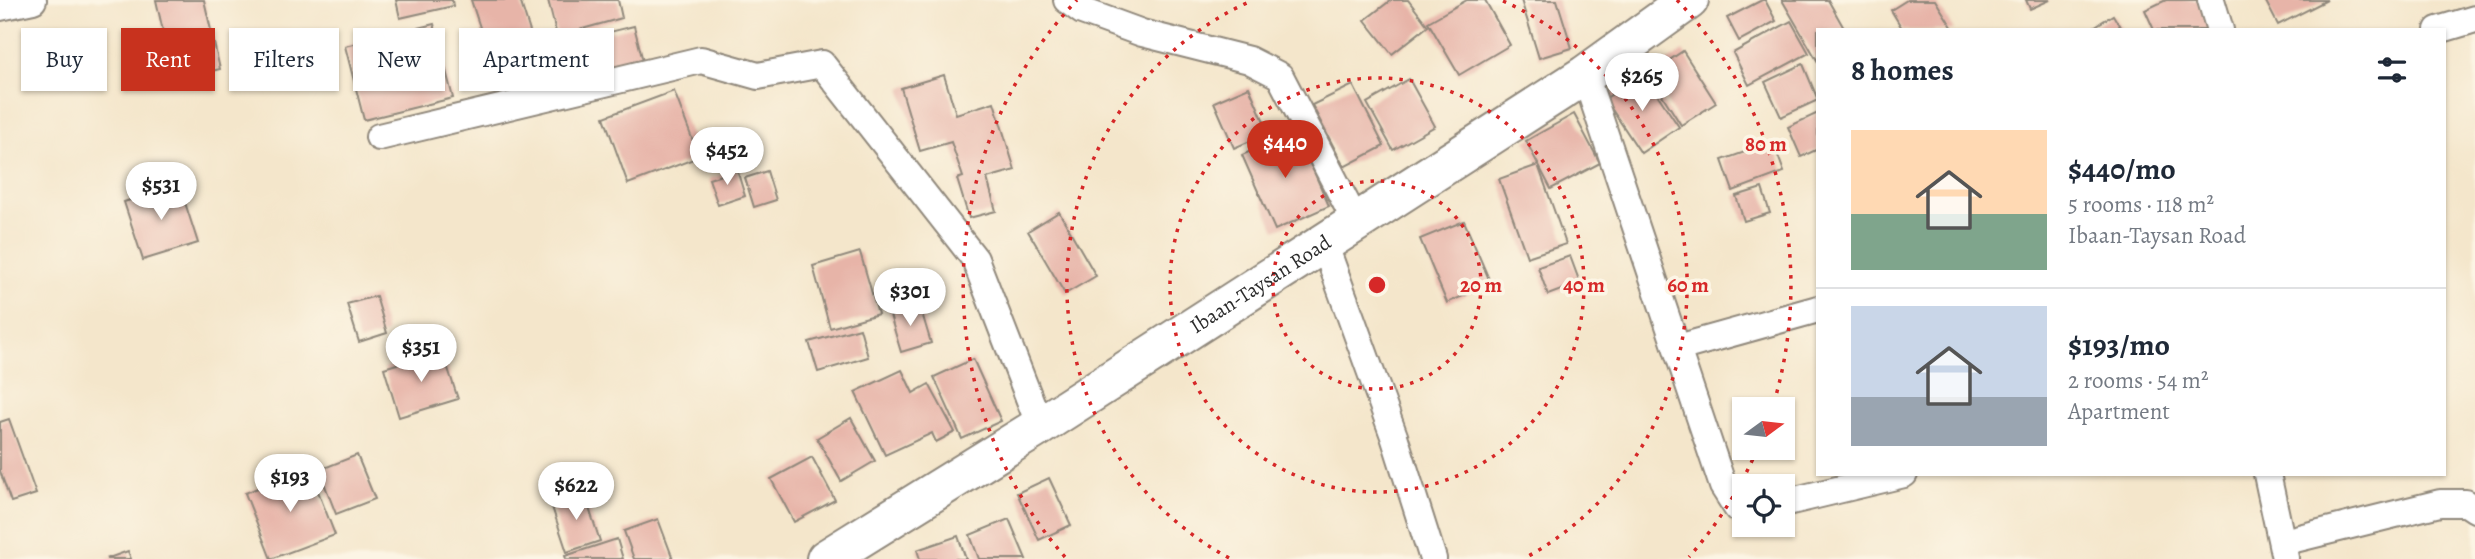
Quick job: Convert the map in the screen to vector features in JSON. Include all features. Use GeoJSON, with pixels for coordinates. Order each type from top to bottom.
{"type":"FeatureCollection","features":[{"type":"Feature","properties":{"kind":"main road","name":"Ibaan-Taysan Road"},"geometry":{"type":"LineString","coordinates":[[826,559],[1040,426],[1585,75],[1689,0]]}},
{"type":"Feature","properties":{"kind":"street"},"geometry":{"type":"LineString","coordinates":[[0,8],[33,0]]}},
{"type":"Feature","properties":{"kind":"street"},"geometry":{"type":"LineString","coordinates":[[1067,0],[1083,11],[1142,33],[1249,60],[1280,76],[1356,222]]}},
{"type":"Feature","properties":{"kind":"street"},"geometry":{"type":"LineString","coordinates":[[2211,0],[2219,28]]}},
{"type":"Feature","properties":{"kind":"street"},"geometry":{"type":"LineString","coordinates":[[2445,28],[2475,19]]}},
{"type":"Feature","properties":{"kind":"street"},"geometry":{"type":"LineString","coordinates":[[379,137],[701,60],[758,76],[822,64],[975,259],[1040,426]]}},
{"type":"Feature","properties":{"kind":"street"},"geometry":{"type":"LineString","coordinates":[[1585,75],[1723,486],[1732,500]]}},
{"type":"Feature","properties":{"kind":"street"},"geometry":{"type":"LineString","coordinates":[[1324,243],[1394,436],[1433,559]]}},
{"type":"Feature","properties":{"kind":"street"},"geometry":{"type":"LineString","coordinates":[[1678,348],[1816,310]]}},
{"type":"Feature","properties":{"kind":"street"},"geometry":{"type":"LineString","coordinates":[[1795,500],[1896,476]]}},
{"type":"Feature","properties":{"kind":"street"},"geometry":{"type":"LineString","coordinates":[[2267,476],[2284,551],[2440,503],[2466,503],[2475,509]]}},
{"type":"Feature","properties":{"kind":"building"},"geometry":{"type":"Polygon","coordinates":[[[156,0],[204,0],[210,28],[162,28],[156,0]]]}},
{"type":"Feature","properties":{"kind":"building"},"geometry":{"type":"Polygon","coordinates":[[[396,0],[452,0],[453,6],[400,18],[396,0]]]}},
{"type":"Feature","properties":{"kind":"building"},"geometry":{"type":"Polygon","coordinates":[[[471,0],[520,0],[529,28],[480,28],[471,0]]]}},
{"type":"Feature","properties":{"kind":"building"},"geometry":{"type":"Polygon","coordinates":[[[548,0],[618,0],[622,18],[586,28],[555,28],[548,0]]]}},
{"type":"Feature","properties":{"kind":"building"},"geometry":{"type":"Polygon","coordinates":[[[1391,0],[1408,0],[1428,26],[1392,54],[1365,20],[1391,0]]]}},
{"type":"Feature","properties":{"kind":"building"},"geometry":{"type":"Polygon","coordinates":[[[1467,0],[1485,0],[1510,45],[1459,75],[1428,22],[1467,0]]]}},
{"type":"Feature","properties":{"kind":"building"},"geometry":{"type":"Polygon","coordinates":[[[1521,0],[1557,0],[1572,48],[1539,58],[1521,0]]]}},
{"type":"Feature","properties":{"kind":"building"},"geometry":{"type":"Polygon","coordinates":[[[1765,0],[1776,21],[1739,41],[1727,18],[1765,0]]]}},
{"type":"Feature","properties":{"kind":"building"},"geometry":{"type":"Polygon","coordinates":[[[1782,0],[1828,0],[1844,28],[1816,28],[1816,59],[1782,0]]]}},
{"type":"Feature","properties":{"kind":"building"},"geometry":{"type":"Polygon","coordinates":[[[1907,0],[1935,0],[1953,28],[1902,28],[1891,10],[1907,0]]]}},
{"type":"Feature","properties":{"kind":"building"},"geometry":{"type":"Polygon","coordinates":[[[2026,0],[2050,0],[2030,9],[2026,0]]]}},
{"type":"Feature","properties":{"kind":"building"},"geometry":{"type":"Polygon","coordinates":[[[2166,0],[2198,0],[2210,28],[2153,28],[2145,10],[2166,0]]]}},
{"type":"Feature","properties":{"kind":"building"},"geometry":{"type":"Polygon","coordinates":[[[2265,0],[2327,0],[2278,25],[2265,0]]]}},
{"type":"Feature","properties":{"kind":"building"},"geometry":{"type":"Polygon","coordinates":[[[2113,15],[2121,28],[2092,28],[2113,15]]]}},
{"type":"Feature","properties":{"kind":"building"},"geometry":{"type":"Polygon","coordinates":[[[1791,21],[1809,53],[1749,85],[1733,53],[1791,21]]]}},
{"type":"Feature","properties":{"kind":"building"},"geometry":{"type":"Polygon","coordinates":[[[434,24],[435,28],[418,28],[434,24]]]}},
{"type":"Feature","properties":{"kind":"building"},"geometry":{"type":"Polygon","coordinates":[[[634,26],[645,69],[614,77],[614,31],[634,26]]]}},
{"type":"Feature","properties":{"kind":"building"},"geometry":{"type":"Polygon","coordinates":[[[353,44],[353,77],[345,46],[353,44]]]}},
{"type":"Feature","properties":{"kind":"building"},"geometry":{"type":"Polygon","coordinates":[[[215,47],[220,69],[215,70],[215,47]]]}},
{"type":"Feature","properties":{"kind":"building"},"geometry":{"type":"Polygon","coordinates":[[[1683,51],[1716,103],[1681,125],[1649,74],[1683,51]]]}},
{"type":"Feature","properties":{"kind":"building"},"geometry":{"type":"Polygon","coordinates":[[[1803,64],[1816,101],[1781,117],[1765,82],[1803,64]]]}},
{"type":"Feature","properties":{"kind":"building"},"geometry":{"type":"Polygon","coordinates":[[[445,67],[453,98],[364,120],[357,91],[445,91],[445,67]]]}},
{"type":"Feature","properties":{"kind":"building"},"geometry":{"type":"Polygon","coordinates":[[[1643,73],[1679,127],[1641,153],[1605,99],[1643,73]]]}},
{"type":"Feature","properties":{"kind":"building"},"geometry":{"type":"Polygon","coordinates":[[[944,75],[956,114],[994,102],[1015,170],[987,178],[996,211],[969,218],[957,179],[963,177],[951,142],[920,151],[901,88],[944,75]]]}},
{"type":"Feature","properties":{"kind":"building"},"geometry":{"type":"Polygon","coordinates":[[[1409,79],[1435,126],[1393,150],[1367,103],[1409,79]]]}},
{"type":"Feature","properties":{"kind":"building"},"geometry":{"type":"Polygon","coordinates":[[[1353,85],[1384,146],[1344,167],[1312,105],[1353,85]]]}},
{"type":"Feature","properties":{"kind":"building"},"geometry":{"type":"Polygon","coordinates":[[[1249,87],[1269,133],[1234,148],[1214,102],[1249,87]]]}},
{"type":"Feature","properties":{"kind":"building"},"geometry":{"type":"Polygon","coordinates":[[[674,91],[699,157],[628,184],[604,117],[674,91]]]}},
{"type":"Feature","properties":{"kind":"building"},"geometry":{"type":"Polygon","coordinates":[[[1574,114],[1600,163],[1551,189],[1526,141],[1574,114]]]}},
{"type":"Feature","properties":{"kind":"building"},"geometry":{"type":"Polygon","coordinates":[[[1816,114],[1816,150],[1801,157],[1788,127],[1816,114]]]}},
{"type":"Feature","properties":{"kind":"building"},"geometry":{"type":"Polygon","coordinates":[[[1296,131],[1329,206],[1275,230],[1242,155],[1296,131]]]}},
{"type":"Feature","properties":{"kind":"building"},"geometry":{"type":"Polygon","coordinates":[[[1773,142],[1784,172],[1733,191],[1722,160],[1773,142]]]}},
{"type":"Feature","properties":{"kind":"building"},"geometry":{"type":"Polygon","coordinates":[[[1538,165],[1566,244],[1527,257],[1499,179],[1538,165]]]}},
{"type":"Feature","properties":{"kind":"building"},"geometry":{"type":"Polygon","coordinates":[[[737,170],[745,196],[718,205],[709,179],[737,170]]]}},
{"type":"Feature","properties":{"kind":"building"},"geometry":{"type":"Polygon","coordinates":[[[767,171],[776,200],[754,207],[745,178],[767,171]]]}},
{"type":"Feature","properties":{"kind":"building"},"geometry":{"type":"Polygon","coordinates":[[[179,184],[198,243],[143,260],[124,202],[179,184]]]}},
{"type":"Feature","properties":{"kind":"building"},"geometry":{"type":"Polygon","coordinates":[[[1762,188],[1770,213],[1744,221],[1736,196],[1762,188]]]}},
{"type":"Feature","properties":{"kind":"building"},"geometry":{"type":"Polygon","coordinates":[[[1059,212],[1096,276],[1065,294],[1028,231],[1059,212]]]}},
{"type":"Feature","properties":{"kind":"building"},"geometry":{"type":"Polygon","coordinates":[[[1464,221],[1491,284],[1447,303],[1420,239],[1464,221]]]}},
{"type":"Feature","properties":{"kind":"building"},"geometry":{"type":"Polygon","coordinates":[[[860,252],[878,314],[830,328],[813,266],[860,252]]]}},
{"type":"Feature","properties":{"kind":"building"},"geometry":{"type":"Polygon","coordinates":[[[1570,256],[1580,283],[1548,295],[1538,267],[1570,256]]]}},
{"type":"Feature","properties":{"kind":"building"},"geometry":{"type":"Polygon","coordinates":[[[376,296],[387,333],[359,342],[347,304],[376,296]]]}},
{"type":"Feature","properties":{"kind":"building"},"geometry":{"type":"Polygon","coordinates":[[[919,303],[931,343],[901,352],[889,312],[919,303]]]}},
{"type":"Feature","properties":{"kind":"building"},"geometry":{"type":"Polygon","coordinates":[[[860,328],[868,357],[818,372],[809,342],[860,328]]]}},
{"type":"Feature","properties":{"kind":"building"},"geometry":{"type":"Polygon","coordinates":[[[442,350],[458,399],[399,417],[384,368],[442,350]]]}},
{"type":"Feature","properties":{"kind":"building"},"geometry":{"type":"Polygon","coordinates":[[[973,359],[1001,421],[962,439],[934,377],[973,359]]]}},
{"type":"Feature","properties":{"kind":"building"},"geometry":{"type":"Polygon","coordinates":[[[902,370],[913,393],[929,384],[955,432],[936,442],[932,433],[885,455],[855,392],[902,370]]]}},
{"type":"Feature","properties":{"kind":"building"},"geometry":{"type":"Polygon","coordinates":[[[851,418],[875,461],[841,481],[817,438],[851,418]]]}},
{"type":"Feature","properties":{"kind":"building"},"geometry":{"type":"Polygon","coordinates":[[[9,419],[36,494],[11,502],[0,471],[0,422],[9,419]]]}},
{"type":"Feature","properties":{"kind":"building"},"geometry":{"type":"Polygon","coordinates":[[[357,455],[375,499],[336,514],[319,470],[357,455]]]}},
{"type":"Feature","properties":{"kind":"building"},"geometry":{"type":"Polygon","coordinates":[[[812,457],[835,500],[794,522],[771,479],[812,457]]]}},
{"type":"Feature","properties":{"kind":"building"},"geometry":{"type":"Polygon","coordinates":[[[309,468],[335,535],[271,559],[245,493],[309,468]]]}},
{"type":"Feature","properties":{"kind":"building"},"geometry":{"type":"Polygon","coordinates":[[[1049,478],[1071,525],[1039,540],[1017,493],[1049,478]]]}},
{"type":"Feature","properties":{"kind":"building"},"geometry":{"type":"Polygon","coordinates":[[[584,493],[600,541],[567,552],[551,504],[584,493]]]}},
{"type":"Feature","properties":{"kind":"building"},"geometry":{"type":"Polygon","coordinates":[[[658,519],[673,559],[634,559],[624,531],[658,519]]]}},
{"type":"Feature","properties":{"kind":"building"},"geometry":{"type":"Polygon","coordinates":[[[1009,519],[1026,559],[979,559],[970,535],[1009,519]]]}},
{"type":"Feature","properties":{"kind":"building"},"geometry":{"type":"Polygon","coordinates":[[[958,536],[966,559],[920,559],[917,550],[958,536]]]}},
{"type":"Feature","properties":{"kind":"building"},"geometry":{"type":"Polygon","coordinates":[[[617,539],[623,559],[566,559],[565,556],[617,539]]]}},
{"type":"Feature","properties":{"kind":"building"},"geometry":{"type":"Polygon","coordinates":[[[128,551],[131,559],[106,559],[128,551]]]}}]}
